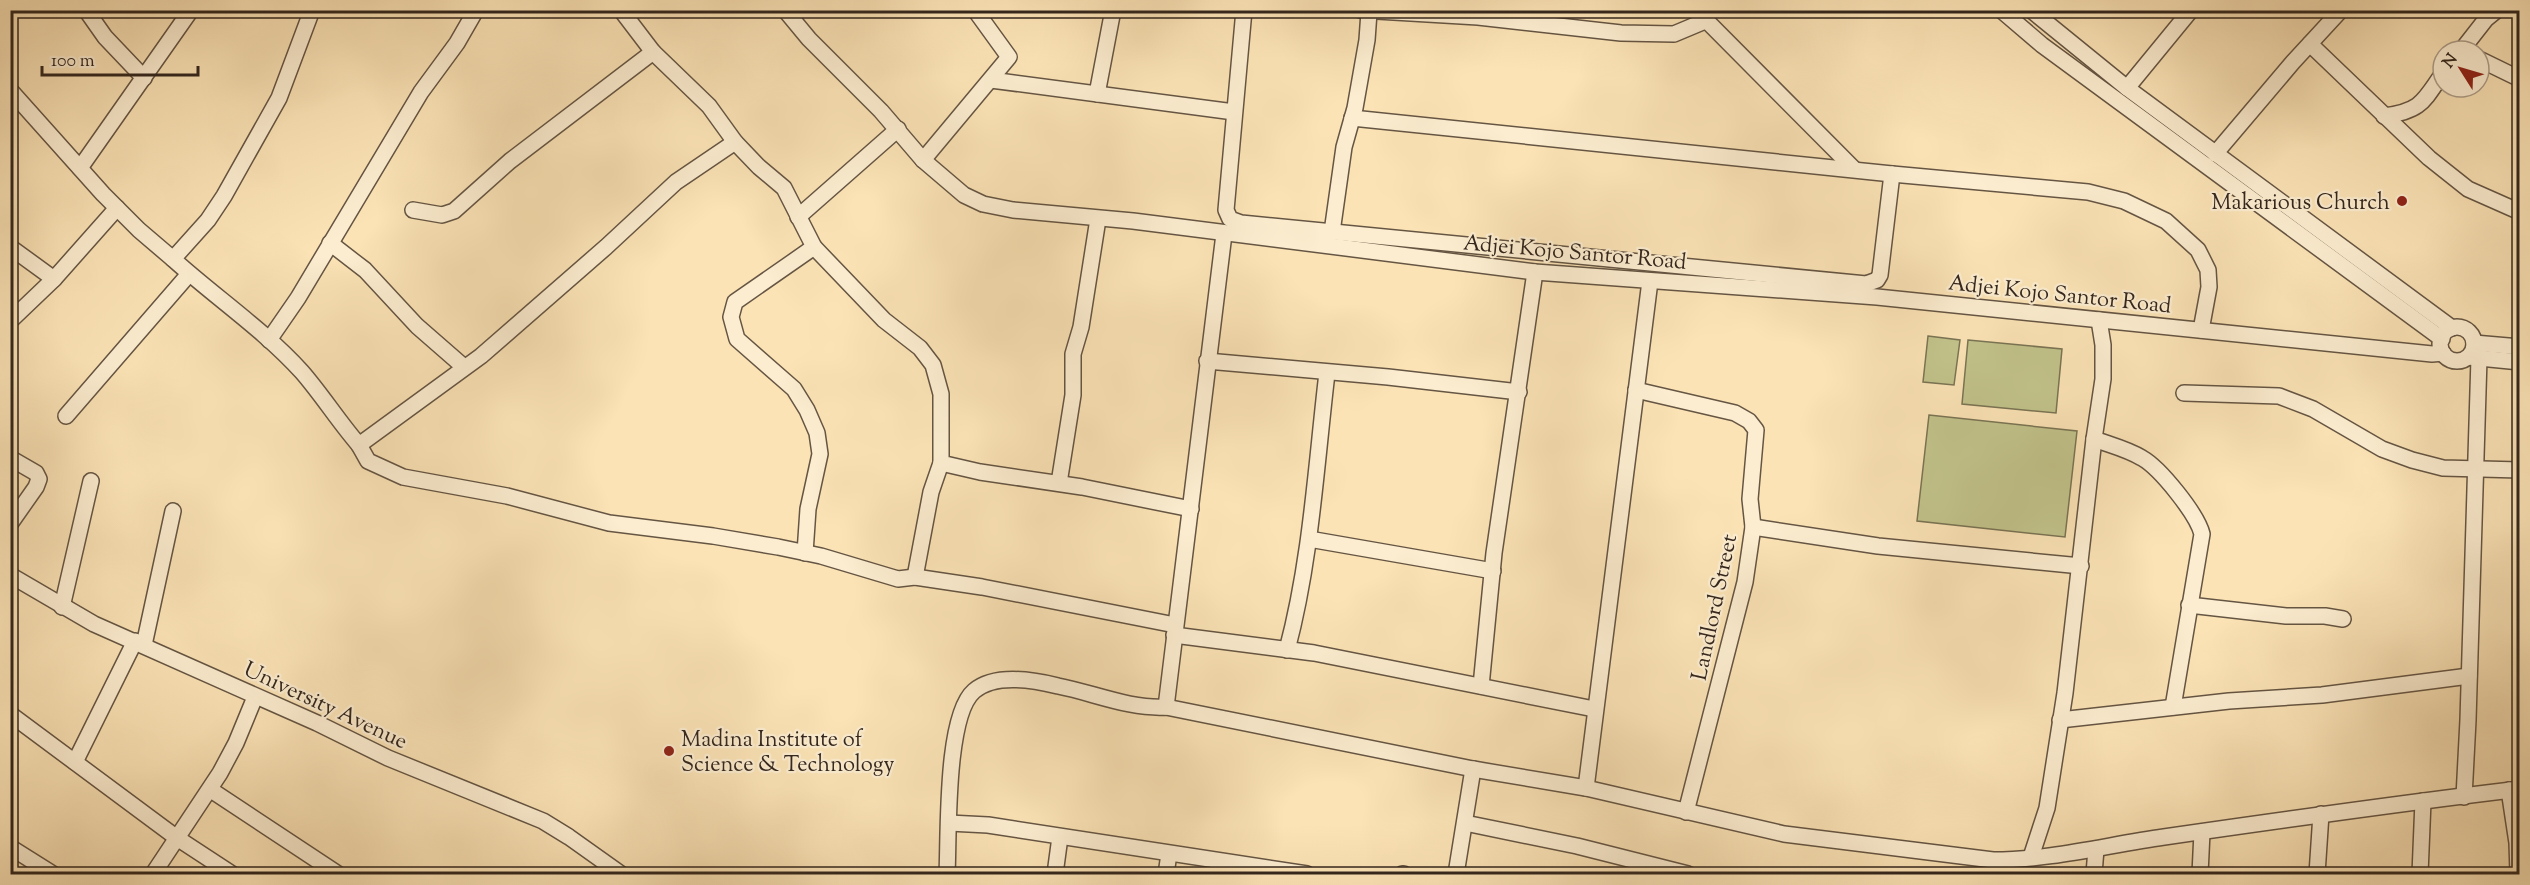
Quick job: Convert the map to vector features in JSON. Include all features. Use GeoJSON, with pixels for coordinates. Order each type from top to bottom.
{"type":"FeatureCollection","features":[{"type":"Feature","properties":{"kind":"street"},"geometry":{"type":"LineString","coordinates":[[86,10],[105,37],[144,78]]}},
{"type":"Feature","properties":{"kind":"street"},"geometry":{"type":"LineString","coordinates":[[80,168],[191,10]]}},
{"type":"Feature","properties":{"kind":"street"},"geometry":{"type":"LineString","coordinates":[[173,259],[213,212],[279,98],[312,10]]}},
{"type":"Feature","properties":{"kind":"street"},"geometry":{"type":"LineString","coordinates":[[268,340],[298,298],[421,92],[476,10]]}},
{"type":"Feature","properties":{"kind":"street"},"geometry":{"type":"LineString","coordinates":[[621,10],[653,52],[696,91],[735,142],[759,167],[784,188],[814,247],[884,320],[920,348],[933,365],[941,394],[941,463],[931,492],[915,577]]}},
{"type":"Feature","properties":{"kind":"street","name":"Adjei Kojo Santor Road"},"geometry":{"type":"LineString","coordinates":[[784,10],[809,39],[898,129],[923,160],[964,195],[983,204],[1012,210],[1133,221],[1535,273],[1877,297],[2432,354],[2446,340],[2455,361],[2474,352]]}},
{"type":"Feature","properties":{"kind":"street"},"geometry":{"type":"LineString","coordinates":[[923,160],[1009,57],[975,10]]}},
{"type":"Feature","properties":{"kind":"street"},"geometry":{"type":"LineString","coordinates":[[1097,94],[1113,10]]}},
{"type":"Feature","properties":{"kind":"street"},"geometry":{"type":"LineString","coordinates":[[1244,10],[1226,210],[1230,219],[1241,224],[1866,284],[1876,280],[1880,275],[1892,174]]}},
{"type":"Feature","properties":{"kind":"street"},"geometry":{"type":"LineString","coordinates":[[2001,10],[2042,45],[2446,340]]}},
{"type":"Feature","properties":{"kind":"street"},"geometry":{"type":"LineString","coordinates":[[2031,10],[2127,88],[2215,154],[2446,340]]}},
{"type":"Feature","properties":{"kind":"street"},"geometry":{"type":"LineString","coordinates":[[2127,88],[2191,10]]}},
{"type":"Feature","properties":{"kind":"street"},"geometry":{"type":"LineString","coordinates":[[2215,154],[2341,10]]}},
{"type":"Feature","properties":{"kind":"street"},"geometry":{"type":"LineString","coordinates":[[2471,39],[2497,10]]}},
{"type":"Feature","properties":{"kind":"street"},"geometry":{"type":"LineString","coordinates":[[1332,231],[1344,147],[1367,40],[1365,11],[1478,16],[1621,33],[1674,34],[1700,16],[1854,169]]}},
{"type":"Feature","properties":{"kind":"street"},"geometry":{"type":"LineString","coordinates":[[2310,44],[2429,158],[2468,189],[2520,212]]}},
{"type":"Feature","properties":{"kind":"street"},"geometry":{"type":"LineString","coordinates":[[413,210],[442,215],[454,211],[510,161],[653,52]]}},
{"type":"Feature","properties":{"kind":"street"},"geometry":{"type":"LineString","coordinates":[[2491,65],[2520,79]]}},
{"type":"Feature","properties":{"kind":"street"},"geometry":{"type":"LineString","coordinates":[[991,80],[1234,112]]}},
{"type":"Feature","properties":{"kind":"street"},"geometry":{"type":"LineString","coordinates":[[10,90],[117,208],[303,373],[368,461],[404,477],[507,496],[609,523],[712,536],[805,553],[898,579],[915,577],[982,587],[1174,630],[1314,653],[1594,709]]}},
{"type":"Feature","properties":{"kind":"street"},"geometry":{"type":"LineString","coordinates":[[2384,116],[2414,109],[2424,101],[2431,91]]}},
{"type":"Feature","properties":{"kind":"street"},"geometry":{"type":"LineString","coordinates":[[1352,118],[2088,192],[2124,201],[2166,221],[2198,250],[2208,270],[2209,287],[2201,330]]}},
{"type":"Feature","properties":{"kind":"street"},"geometry":{"type":"LineString","coordinates":[[798,217],[898,129]]}},
{"type":"Feature","properties":{"kind":"street"},"geometry":{"type":"LineString","coordinates":[[358,445],[481,356],[676,182],[735,142]]}},
{"type":"Feature","properties":{"kind":"street"},"geometry":{"type":"LineString","coordinates":[[10,321],[54,279],[117,208]]}},
{"type":"Feature","properties":{"kind":"street"},"geometry":{"type":"LineString","coordinates":[[1059,483],[1073,395],[1073,354],[1081,327],[1098,219]]}},
{"type":"Feature","properties":{"kind":"street"},"geometry":{"type":"LineString","coordinates":[[1166,707],[1224,234]]}},
{"type":"Feature","properties":{"kind":"street"},"geometry":{"type":"LineString","coordinates":[[330,243],[365,270],[417,326],[464,367]]}},
{"type":"Feature","properties":{"kind":"street"},"geometry":{"type":"LineString","coordinates":[[10,247],[54,279]]}},
{"type":"Feature","properties":{"kind":"street"},"geometry":{"type":"LineString","coordinates":[[805,553],[808,509],[820,454],[817,433],[794,389],[737,339],[731,317],[735,302],[814,247]]}},
{"type":"Feature","properties":{"kind":"street"},"geometry":{"type":"LineString","coordinates":[[1481,686],[1492,571],[1535,273]]}},
{"type":"Feature","properties":{"kind":"street"},"geometry":{"type":"LineString","coordinates":[[66,416],[189,274]]}},
{"type":"Feature","properties":{"kind":"street"},"geometry":{"type":"LineString","coordinates":[[1586,788],[1594,709],[1650,281]]}},
{"type":"Feature","properties":{"kind":"street"},"geometry":{"type":"LineString","coordinates":[[2031,857],[2047,808],[2081,566],[2094,439],[2103,379],[2103,345],[2099,320]]}},
{"type":"Feature","properties":{"kind":"street"},"geometry":{"type":"LineString","coordinates":[[2446,340],[2466,330],[2474,352],[2475,508],[2464,797]]}},
{"type":"Feature","properties":{"kind":"street"},"geometry":{"type":"LineString","coordinates":[[2474,352],[2520,347]]}},
{"type":"Feature","properties":{"kind":"street"},"geometry":{"type":"LineString","coordinates":[[2474,352],[2520,362]]}},
{"type":"Feature","properties":{"kind":"street"},"geometry":{"type":"LineString","coordinates":[[1207,361],[1519,392]]}},
{"type":"Feature","properties":{"kind":"street"},"geometry":{"type":"LineString","coordinates":[[1287,650],[1296,614],[1309,539],[1328,373]]}},
{"type":"Feature","properties":{"kind":"street","name":"Landlord Street"},"geometry":{"type":"LineString","coordinates":[[1636,390],[1735,413],[1749,421],[1755,429],[1750,499],[1753,527],[1745,582],[1686,812]]}},
{"type":"Feature","properties":{"kind":"street"},"geometry":{"type":"LineString","coordinates":[[2184,393],[2279,396],[2313,409],[2382,448],[2412,460],[2443,468],[2520,470]]}},
{"type":"Feature","properties":{"kind":"street"},"geometry":{"type":"LineString","coordinates":[[2094,439],[2144,459],[2182,499],[2200,525],[2202,534],[2173,707]]}},
{"type":"Feature","properties":{"kind":"street"},"geometry":{"type":"LineString","coordinates":[[10,458],[36,473],[39,479],[36,487],[10,524]]}},
{"type":"Feature","properties":{"kind":"street"},"geometry":{"type":"LineString","coordinates":[[941,463],[1191,509]]}},
{"type":"Feature","properties":{"kind":"street"},"geometry":{"type":"LineString","coordinates":[[62,607],[91,481]]}},
{"type":"Feature","properties":{"kind":"street"},"geometry":{"type":"LineString","coordinates":[[75,762],[140,643],[173,511]]}},
{"type":"Feature","properties":{"kind":"street"},"geometry":{"type":"LineString","coordinates":[[1753,527],[1878,546],[2081,566]]}},
{"type":"Feature","properties":{"kind":"street"},"geometry":{"type":"LineString","coordinates":[[1309,539],[1492,571]]}},
{"type":"Feature","properties":{"kind":"street","name":"University Avenue"},"geometry":{"type":"LineString","coordinates":[[10,575],[94,624],[388,758],[543,821],[621,874]]}},
{"type":"Feature","properties":{"kind":"street"},"geometry":{"type":"LineString","coordinates":[[2189,605],[2286,616],[2325,616],[2343,619]]}},
{"type":"Feature","properties":{"kind":"street"},"geometry":{"type":"LineString","coordinates":[[2061,720],[2173,707],[2322,695],[2469,676]]}},
{"type":"Feature","properties":{"kind":"street"},"geometry":{"type":"LineString","coordinates":[[947,874],[951,772],[956,734],[966,702],[978,688],[999,681],[1031,681],[1057,685],[1126,703],[1166,707],[1473,769],[1586,788],[1785,834],[1993,860],[2014,867],[2031,857],[2321,814],[2514,790],[2518,874]]}},
{"type":"Feature","properties":{"kind":"street"},"geometry":{"type":"LineString","coordinates":[[153,874],[210,790],[237,743],[255,697]]}},
{"type":"Feature","properties":{"kind":"street"},"geometry":{"type":"LineString","coordinates":[[10,714],[177,838],[232,874]]}},
{"type":"Feature","properties":{"kind":"street"},"geometry":{"type":"LineString","coordinates":[[1456,874],[1473,769]]}},
{"type":"Feature","properties":{"kind":"street"},"geometry":{"type":"LineString","coordinates":[[210,790],[338,874]]}},
{"type":"Feature","properties":{"kind":"street"},"geometry":{"type":"LineString","coordinates":[[2420,874],[2423,801]]}},
{"type":"Feature","properties":{"kind":"street"},"geometry":{"type":"LineString","coordinates":[[2317,874],[2321,814]]}},
{"type":"Feature","properties":{"kind":"street"},"geometry":{"type":"LineString","coordinates":[[949,823],[988,825],[1275,872],[1307,874]]}},
{"type":"Feature","properties":{"kind":"street"},"geometry":{"type":"LineString","coordinates":[[1465,824],[1577,846],[1688,874]]}},
{"type":"Feature","properties":{"kind":"street"},"geometry":{"type":"LineString","coordinates":[[2200,874],[2202,832]]}},
{"type":"Feature","properties":{"kind":"street"},"geometry":{"type":"LineString","coordinates":[[1055,874],[1060,837]]}},
{"type":"Feature","properties":{"kind":"street"},"geometry":{"type":"LineString","coordinates":[[2094,874],[2096,849]]}},
{"type":"Feature","properties":{"kind":"street"},"geometry":{"type":"LineString","coordinates":[[13,853],[53,874]]}},
{"type":"Feature","properties":{"kind":"street"},"geometry":{"type":"LineString","coordinates":[[1166,874],[1169,854]]}},
{"type":"Feature","properties":{"kind":"green space"},"geometry":{"type":"Polygon","coordinates":[[[1928,336],[1960,340],[1954,385],[1923,382],[1928,336]]]}},
{"type":"Feature","properties":{"kind":"green space"},"geometry":{"type":"Polygon","coordinates":[[[1968,340],[2062,349],[2056,413],[1962,404],[1968,340]]]}},
{"type":"Feature","properties":{"kind":"green space"},"geometry":{"type":"Polygon","coordinates":[[[1929,415],[2077,431],[2065,537],[1917,521],[1929,415]]]}},
{"type":"Feature","properties":{"kind":"place","name":"Makarious Church"},"geometry":{"type":"Point","coordinates":[2402,201]}},
{"type":"Feature","properties":{"kind":"place","name":"Madina Institute of Science & Technology"},"geometry":{"type":"Point","coordinates":[669,751]}}]}
